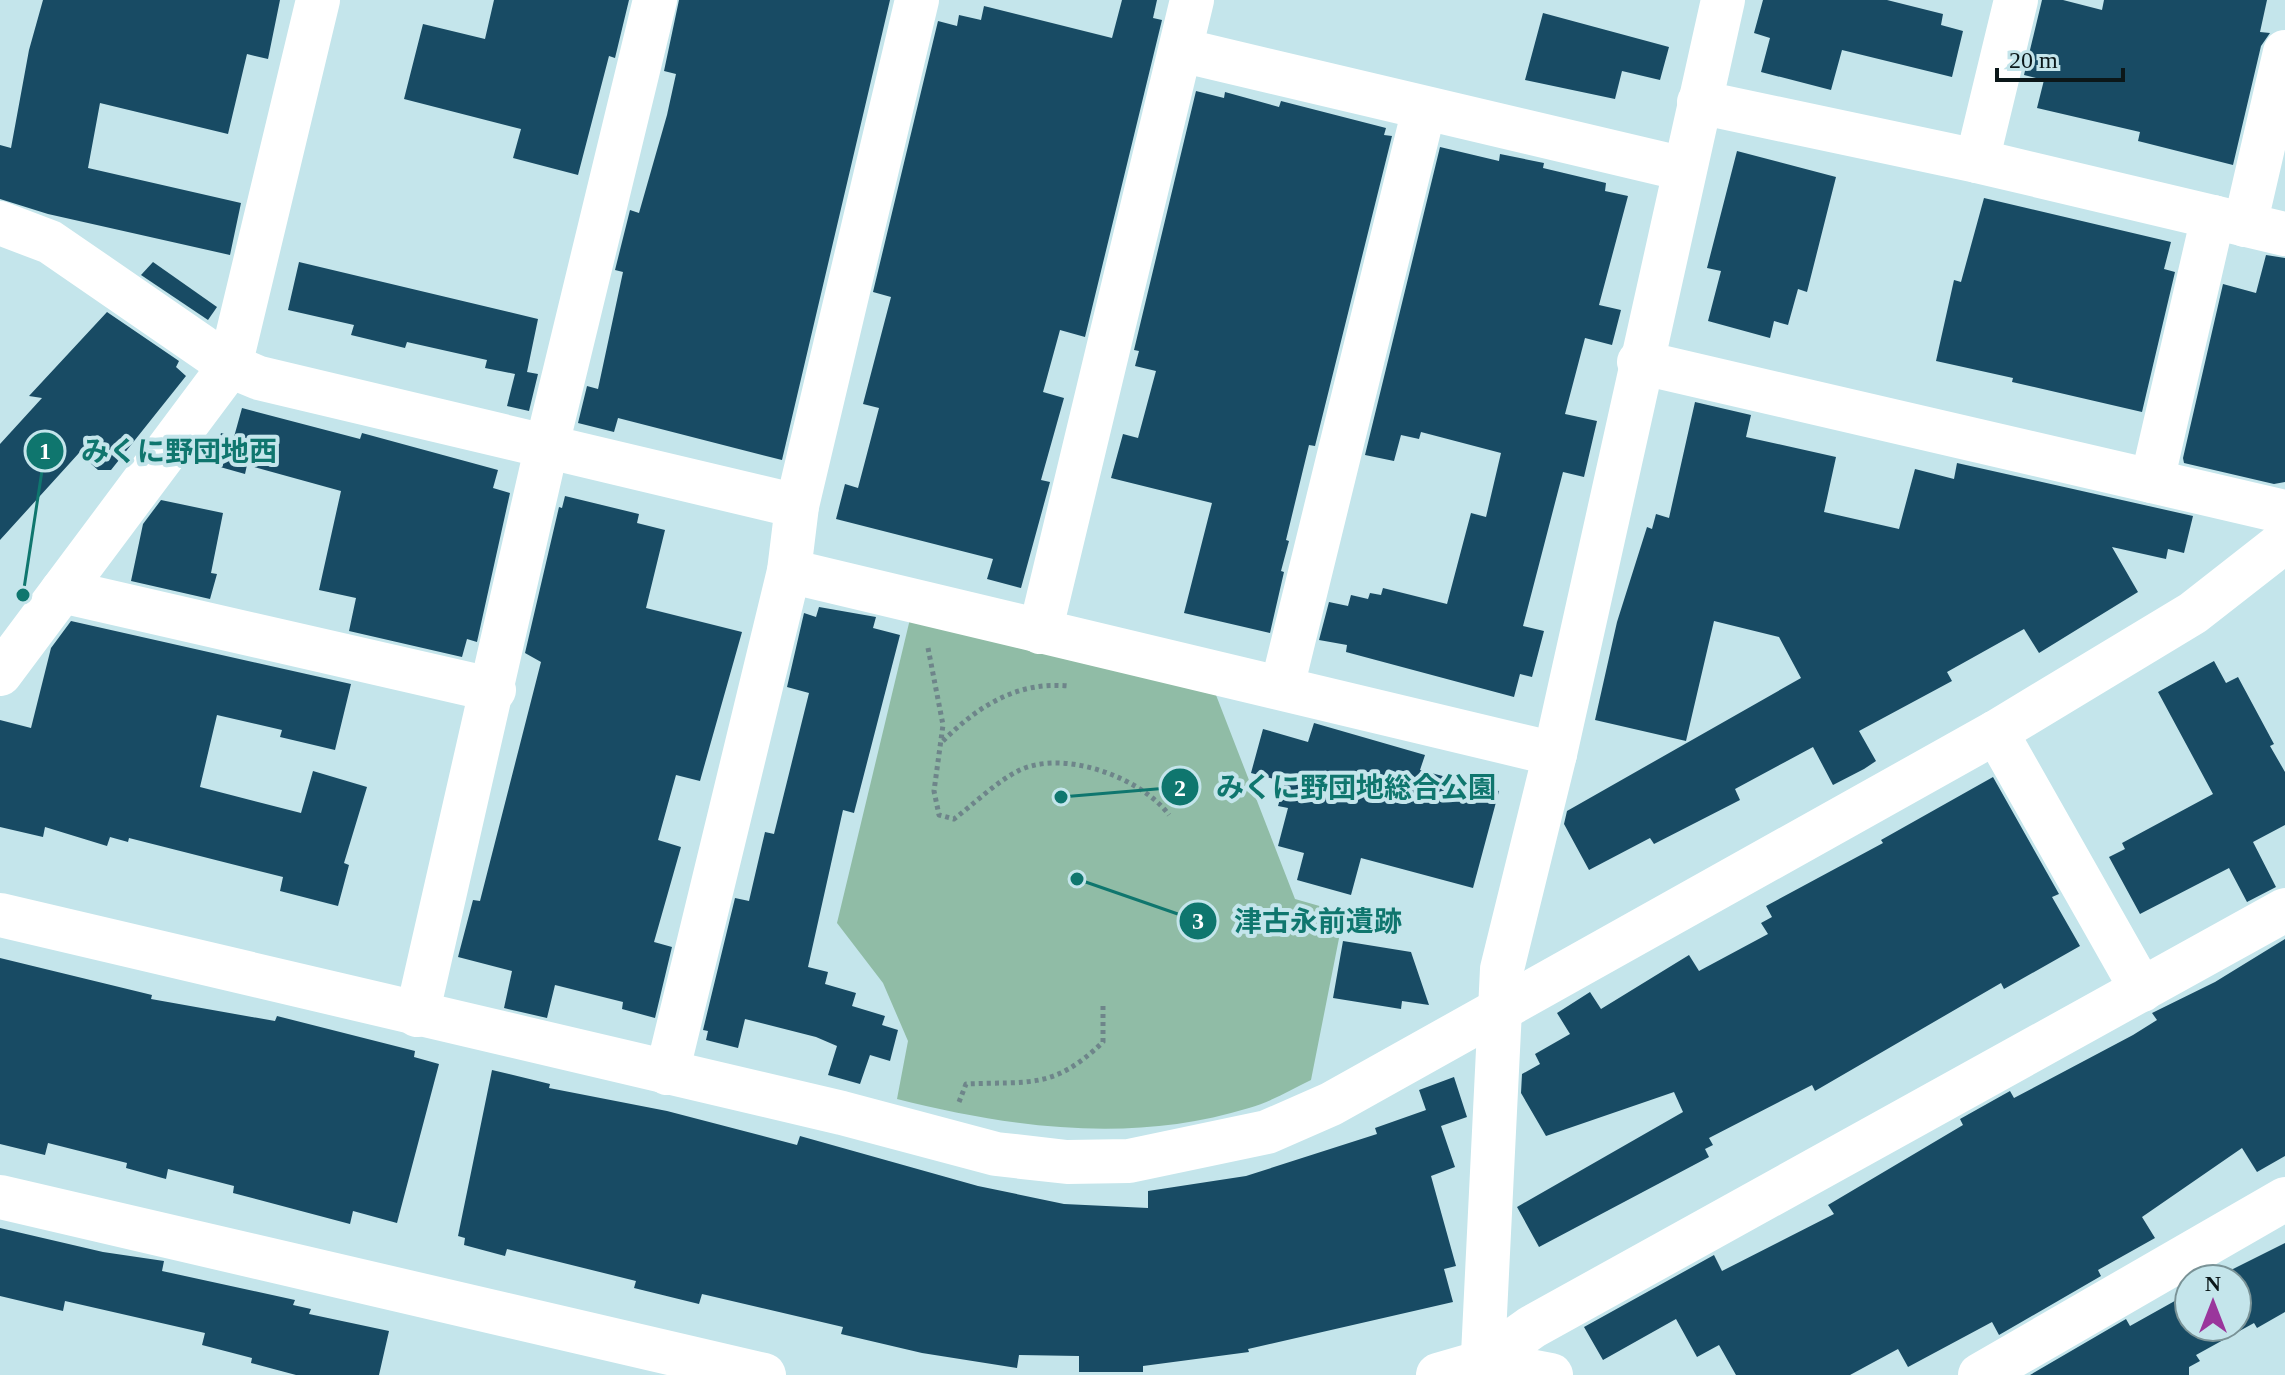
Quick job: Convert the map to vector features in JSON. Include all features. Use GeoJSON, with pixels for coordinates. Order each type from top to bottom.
{"type":"FeatureCollection","features":[{"type":"Feature","properties":{"kind":"street"},"geometry":{"type":"LineString","coordinates":[[0,674],[230,366],[318,0]]}},
{"type":"Feature","properties":{"kind":"street"},"geometry":{"type":"LineString","coordinates":[[417,1015],[494,690],[547,445],[655,0]]}},
{"type":"Feature","properties":{"kind":"street"},"geometry":{"type":"LineString","coordinates":[[667,1073],[789,571],[797,506],[917,0]]}},
{"type":"Feature","properties":{"kind":"street"},"geometry":{"type":"LineString","coordinates":[[1040,632],[1192,0]]}},
{"type":"Feature","properties":{"kind":"street"},"geometry":{"type":"LineString","coordinates":[[1482,1368],[1502,969],[1555,754],[1639,362],[1723,0]]}},
{"type":"Feature","properties":{"kind":"street"},"geometry":{"type":"LineString","coordinates":[[1977,161],[2016,0]]}},
{"type":"Feature","properties":{"kind":"street"},"geometry":{"type":"LineString","coordinates":[[1181,50],[1684,169]]}},
{"type":"Feature","properties":{"kind":"street"},"geometry":{"type":"LineString","coordinates":[[2152,481],[2248,226],[2285,52]]}},
{"type":"Feature","properties":{"kind":"street"},"geometry":{"type":"LineString","coordinates":[[1699,102],[1977,161],[2248,226]]}},
{"type":"Feature","properties":{"kind":"street"},"geometry":{"type":"LineString","coordinates":[[1282,687],[1424,109]]}},
{"type":"Feature","properties":{"kind":"street"},"geometry":{"type":"LineString","coordinates":[[0,223],[50,242],[230,366],[259,378],[797,506]]}},
{"type":"Feature","properties":{"kind":"street"},"geometry":{"type":"LineString","coordinates":[[1639,362],[2285,512]]}},
{"type":"Feature","properties":{"kind":"street"},"geometry":{"type":"LineString","coordinates":[[0,915],[996,1154],[1067,1162],[1129,1161],[1267,1132],[1331,1104],[1996,732],[2193,613],[2285,541]]}},
{"type":"Feature","properties":{"kind":"street"},"geometry":{"type":"LineString","coordinates":[[789,571],[1555,754]]}},
{"type":"Feature","properties":{"kind":"street"},"geometry":{"type":"LineString","coordinates":[[62,591],[494,690]]}},
{"type":"Feature","properties":{"kind":"street"},"geometry":{"type":"LineString","coordinates":[[1996,732],[2142,990]]}},
{"type":"Feature","properties":{"kind":"street"},"geometry":{"type":"LineString","coordinates":[[1482,1368],[1532,1327],[2285,910]]}},
{"type":"Feature","properties":{"kind":"street"},"geometry":{"type":"LineString","coordinates":[[0,1197],[764,1375]]}},
{"type":"Feature","properties":{"kind":"street"},"geometry":{"type":"LineString","coordinates":[[1980,1375],[2285,1199]]}},
{"type":"Feature","properties":{"kind":"street"},"geometry":{"type":"LineString","coordinates":[[1438,1375],[1482,1368],[1551,1375]]}},
{"type":"Feature","properties":{"kind":"path"},"geometry":{"type":"LineString","coordinates":[[913,601],[939,692],[942,742],[934,791],[939,815],[954,819],[1020,770],[1058,764],[1092,767],[1130,783],[1158,799],[1169,815]]}},
{"type":"Feature","properties":{"kind":"path"},"geometry":{"type":"LineString","coordinates":[[942,742],[973,711],[1011,694],[1056,685],[1070,686]]}},
{"type":"Feature","properties":{"kind":"path"},"geometry":{"type":"LineString","coordinates":[[945,1141],[966,1084],[1047,1080],[1076,1068],[1103,1042],[1103,1003]]}},
{"type":"Feature","properties":{"kind":"green space"},"geometry":{"type":"Polygon","coordinates":[[[910,619],[1216,695],[1295,899],[1344,913],[1311,1080],[1257,1105],[1205,1119],[1117,1129],[1073,1128],[984,1118],[897,1099],[908,1041],[883,983],[837,923],[910,619]]]}},
{"type":"Feature","properties":{"kind":"building"},"geometry":{"type":"Polygon","coordinates":[[[43,0],[280,0],[268,59],[247,54],[228,134],[100,103],[88,168],[241,203],[230,255],[48,214],[0,199],[0,145],[11,148],[29,50],[43,0]]]}},
{"type":"Feature","properties":{"kind":"building"},"geometry":{"type":"Polygon","coordinates":[[[494,0],[629,0],[615,58],[609,56],[578,175],[513,158],[521,129],[404,99],[423,24],[485,39],[494,0]]]}},
{"type":"Feature","properties":{"kind":"building"},"geometry":{"type":"Polygon","coordinates":[[[679,0],[890,0],[782,460],[618,418],[614,432],[578,423],[587,386],[598,389],[623,272],[615,270],[630,210],[639,213],[667,115],[676,74],[664,71],[679,0]]]}},
{"type":"Feature","properties":{"kind":"building"},"geometry":{"type":"Polygon","coordinates":[[[1122,0],[1157,0],[1153,18],[1162,20],[1085,337],[1060,330],[1043,392],[1064,398],[1041,480],[1050,482],[1021,588],[987,579],[993,559],[836,519],[845,484],[858,488],[879,408],[863,404],[891,297],[873,292],[938,21],[957,26],[959,15],[981,20],[984,6],[1112,38],[1122,0]]]}},
{"type":"Feature","properties":{"kind":"building"},"geometry":{"type":"Polygon","coordinates":[[[1763,0],[1887,0],[1943,14],[1941,25],[1963,31],[1952,77],[1842,50],[1831,90],[1761,72],[1770,38],[1754,33],[1763,0]]]}},
{"type":"Feature","properties":{"kind":"building"},"geometry":{"type":"Polygon","coordinates":[[[2042,0],[2063,0],[2102,10],[2104,0],[2267,0],[2260,32],[2270,33],[2261,46],[2233,165],[2138,141],[2140,132],[2037,108],[2044,80],[2024,75],[2042,0]]]}},
{"type":"Feature","properties":{"kind":"building"},"geometry":{"type":"Polygon","coordinates":[[[1543,13],[1669,47],[1660,80],[1622,71],[1615,99],[1525,80],[1543,13]]]}},
{"type":"Feature","properties":{"kind":"building"},"geometry":{"type":"Polygon","coordinates":[[[1196,91],[1224,98],[1225,92],[1279,107],[1281,101],[1386,128],[1384,135],[1392,136],[1315,446],[1309,445],[1286,540],[1289,541],[1281,571],[1284,572],[1270,633],[1184,613],[1212,503],[1111,478],[1123,434],[1138,438],[1156,371],[1135,366],[1139,351],[1134,350],[1196,91]]]}},
{"type":"Feature","properties":{"kind":"building"},"geometry":{"type":"Polygon","coordinates":[[[1440,147],[1499,161],[1500,154],[1544,163],[1543,168],[1606,183],[1605,191],[1628,196],[1599,305],[1621,310],[1612,345],[1585,338],[1565,414],[1597,421],[1584,477],[1563,472],[1523,626],[1544,631],[1532,677],[1520,674],[1514,697],[1346,652],[1347,645],[1319,640],[1329,602],[1348,606],[1351,595],[1368,599],[1370,593],[1381,595],[1383,588],[1447,604],[1471,513],[1486,517],[1501,453],[1421,432],[1419,439],[1401,435],[1394,461],[1365,455],[1440,147]]]}},
{"type":"Feature","properties":{"kind":"building"},"geometry":{"type":"Polygon","coordinates":[[[1737,151],[1836,177],[1807,292],[1798,289],[1788,325],[1774,321],[1770,338],[1708,321],[1721,271],[1707,268],[1737,151]]]}},
{"type":"Feature","properties":{"kind":"building"},"geometry":{"type":"Polygon","coordinates":[[[1984,198],[2171,242],[2164,269],[2175,272],[2142,412],[1936,361],[1954,280],[1961,282],[1984,198]]]}},
{"type":"Feature","properties":{"kind":"building"},"geometry":{"type":"Polygon","coordinates":[[[2266,255],[2285,258],[2285,482],[2274,484],[2184,463],[2183,458],[2223,284],[2256,293],[2266,255]]]}},
{"type":"Feature","properties":{"kind":"building"},"geometry":{"type":"Polygon","coordinates":[[[153,262],[217,307],[208,320],[141,275],[153,262]]]}},
{"type":"Feature","properties":{"kind":"building"},"geometry":{"type":"Polygon","coordinates":[[[299,262],[538,319],[527,372],[538,374],[529,411],[507,406],[515,374],[485,368],[487,360],[407,342],[405,348],[351,335],[354,325],[288,310],[299,262]]]}},
{"type":"Feature","properties":{"kind":"building"},"geometry":{"type":"Polygon","coordinates":[[[107,312],[179,361],[176,367],[186,376],[111,470],[98,470],[79,453],[0,540],[0,444],[42,398],[29,396],[107,312]]]}},
{"type":"Feature","properties":{"kind":"building"},"geometry":{"type":"Polygon","coordinates":[[[1695,402],[1751,415],[1746,437],[1836,457],[1824,512],[1899,529],[1915,469],[1954,479],[1957,463],[2193,516],[2184,553],[2168,549],[2166,559],[2112,547],[2138,592],[2039,653],[2024,629],[1947,672],[1952,681],[1859,731],[1876,761],[1864,769],[1833,785],[1813,747],[1735,789],[1740,800],[1654,844],[1650,838],[1589,870],[1564,824],[1567,811],[1801,678],[1779,637],[1714,621],[1686,741],[1595,720],[1617,622],[1647,527],[1652,529],[1656,514],[1669,518],[1695,402]]]}},
{"type":"Feature","properties":{"kind":"building"},"geometry":{"type":"Polygon","coordinates":[[[242,408],[360,439],[362,433],[498,470],[493,488],[510,493],[477,642],[467,639],[462,657],[349,631],[356,598],[319,590],[341,491],[247,465],[245,474],[213,465],[221,433],[234,437],[242,408]]]}},
{"type":"Feature","properties":{"kind":"building"},"geometry":{"type":"Polygon","coordinates":[[[565,496],[639,514],[637,523],[665,530],[646,608],[742,632],[700,781],[676,775],[658,840],[681,847],[654,942],[672,947],[655,1018],[622,1009],[623,1002],[555,985],[547,1018],[504,1008],[512,971],[458,957],[473,900],[480,901],[541,662],[525,653],[559,507],[562,508],[565,496]]]}},
{"type":"Feature","properties":{"kind":"building"},"geometry":{"type":"Polygon","coordinates":[[[161,500],[223,513],[211,573],[217,574],[210,599],[131,581],[143,524],[161,500]]]}},
{"type":"Feature","properties":{"kind":"building"},"geometry":{"type":"Polygon","coordinates":[[[819,607],[876,617],[873,628],[900,635],[854,813],[843,810],[808,967],[828,972],[825,984],[856,993],[852,1006],[885,1016],[882,1025],[898,1030],[890,1061],[870,1055],[860,1084],[828,1075],[837,1046],[816,1037],[745,1019],[738,1048],[706,1040],[708,1031],[703,1030],[735,898],[749,901],[765,832],[774,834],[809,693],[787,687],[804,613],[816,617],[819,607]]]}},
{"type":"Feature","properties":{"kind":"building"},"geometry":{"type":"Polygon","coordinates":[[[71,621],[351,684],[335,750],[280,737],[282,730],[217,715],[200,787],[301,813],[313,771],[367,787],[344,863],[349,865],[338,906],[280,891],[283,877],[129,838],[128,842],[110,837],[107,846],[45,827],[43,837],[0,827],[0,720],[31,728],[51,648],[71,621]]]}},
{"type":"Feature","properties":{"kind":"building"},"geometry":{"type":"Polygon","coordinates":[[[2214,661],[2226,683],[2238,677],[2274,744],[2270,746],[2285,772],[2285,825],[2253,842],[2276,887],[2247,902],[2229,868],[2140,914],[2109,857],[2125,849],[2122,843],[2213,794],[2158,692],[2214,661]]]}},
{"type":"Feature","properties":{"kind":"building"},"geometry":{"type":"Polygon","coordinates":[[[1314,723],[1425,755],[1420,770],[1499,791],[1473,888],[1361,858],[1351,895],[1297,880],[1304,853],[1278,846],[1288,808],[1278,806],[1285,782],[1251,773],[1263,729],[1308,742],[1314,723]]]}},
{"type":"Feature","properties":{"kind":"building"},"geometry":{"type":"Polygon","coordinates":[[[1993,777],[2059,894],[2052,897],[2080,946],[2004,989],[2001,983],[1815,1091],[1812,1085],[1709,1138],[1713,1145],[1705,1149],[1709,1157],[1539,1247],[1517,1207],[1683,1112],[1674,1092],[1546,1136],[1521,1093],[1522,1074],[1540,1064],[1535,1054],[1570,1034],[1557,1013],[1590,992],[1601,1009],[1689,955],[1699,971],[1768,934],[1761,923],[1772,917],[1766,906],[1883,843],[1881,840],[1993,777]]]}},
{"type":"Feature","properties":{"kind":"building"},"geometry":{"type":"Polygon","coordinates":[[[2285,939],[2285,1156],[2257,1172],[2242,1148],[2142,1217],[2155,1238],[2098,1270],[2101,1276],[1999,1335],[1992,1322],[1908,1367],[1898,1349],[1850,1375],[1736,1375],[1719,1345],[1697,1357],[1676,1319],[1603,1360],[1584,1327],[1714,1255],[1722,1271],[1834,1214],[1828,1205],[1963,1125],[1960,1119],[2010,1091],[2014,1098],[2133,1035],[2157,1020],[2152,1013],[2215,982],[2285,939]]]}},
{"type":"Feature","properties":{"kind":"building"},"geometry":{"type":"Polygon","coordinates":[[[1343,941],[1411,952],[1429,1005],[1402,1001],[1401,1009],[1333,998],[1343,941]]]}},
{"type":"Feature","properties":{"kind":"building"},"geometry":{"type":"Polygon","coordinates":[[[0,958],[152,995],[151,999],[275,1021],[277,1016],[415,1051],[414,1057],[439,1064],[397,1223],[353,1211],[350,1224],[233,1193],[234,1186],[168,1169],[166,1179],[126,1168],[127,1163],[48,1143],[45,1155],[0,1144],[0,958]]]}},
{"type":"Feature","properties":{"kind":"building"},"geometry":{"type":"Polygon","coordinates":[[[492,1070],[550,1084],[549,1088],[667,1111],[797,1145],[800,1136],[978,1186],[1064,1204],[1148,1208],[1148,1191],[1246,1176],[1377,1134],[1375,1128],[1426,1110],[1419,1090],[1454,1077],[1467,1117],[1441,1126],[1455,1167],[1431,1176],[1456,1266],[1444,1269],[1453,1302],[1248,1349],[1249,1352],[1143,1366],[1143,1372],[1079,1372],[1079,1356],[1019,1355],[1017,1368],[922,1353],[841,1334],[843,1327],[702,1294],[699,1304],[634,1288],[636,1281],[507,1249],[505,1256],[464,1245],[465,1238],[458,1236],[492,1070]]]}},
{"type":"Feature","properties":{"kind":"building"},"geometry":{"type":"Polygon","coordinates":[[[0,1228],[103,1252],[164,1261],[162,1271],[295,1300],[293,1305],[311,1309],[309,1314],[389,1331],[379,1375],[296,1375],[251,1363],[252,1358],[202,1345],[205,1333],[65,1301],[63,1311],[0,1296],[0,1228]]]}},
{"type":"Feature","properties":{"kind":"building"},"geometry":{"type":"Polygon","coordinates":[[[2285,1243],[2285,1312],[2257,1328],[2253,1324],[2253,1263],[2245,1263],[2285,1243]]]}},
{"type":"Feature","properties":{"kind":"building"},"geometry":{"type":"Polygon","coordinates":[[[2173,1302],[2173,1343],[2218,1343],[2196,1355],[2200,1361],[2189,1367],[2189,1375],[2030,1375],[2126,1319],[2130,1326],[2173,1302]]]}},
{"type":"Feature","properties":{"kind":"place","name":"みくに野団地西"},"geometry":{"type":"Point","coordinates":[23,595]}},
{"type":"Feature","properties":{"kind":"place","name":"みくに野団地総合公園"},"geometry":{"type":"Point","coordinates":[1061,797]}},
{"type":"Feature","properties":{"kind":"place","name":"津古永前遺跡"},"geometry":{"type":"Point","coordinates":[1077,879]}}]}
